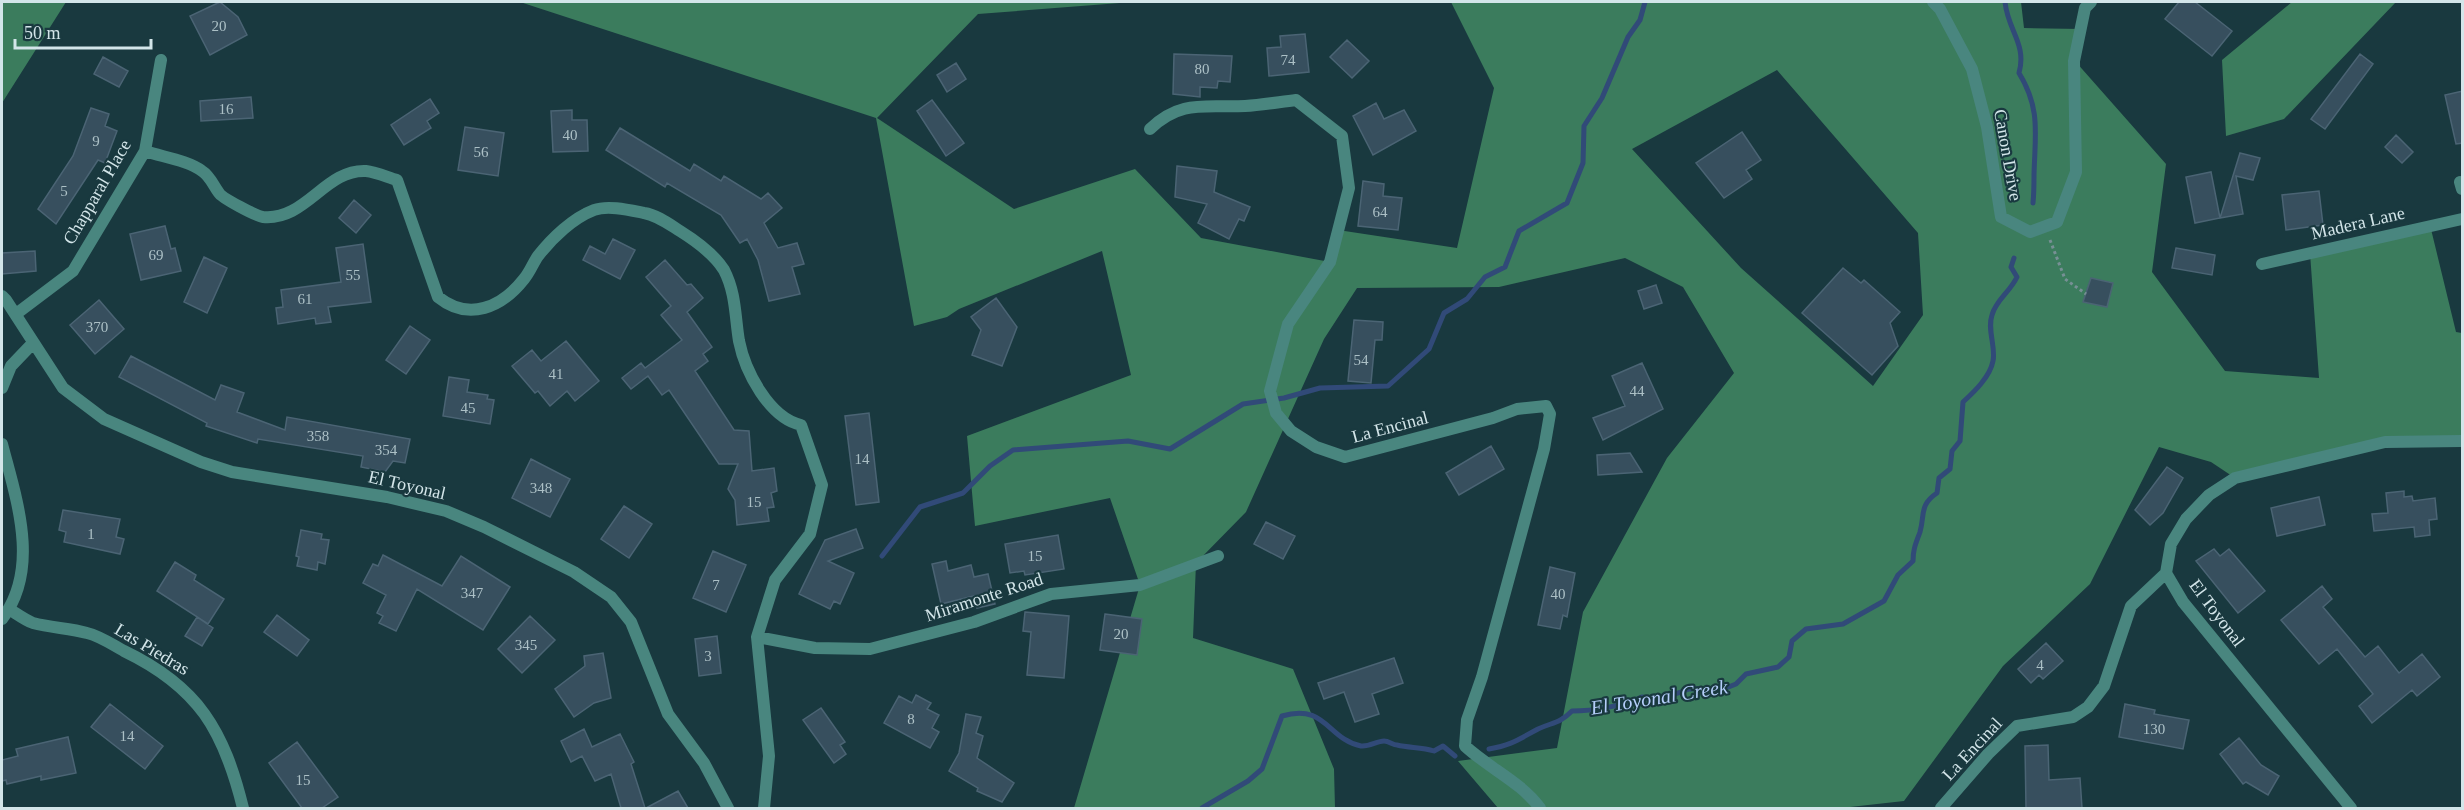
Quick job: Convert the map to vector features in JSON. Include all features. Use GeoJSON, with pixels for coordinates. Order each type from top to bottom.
{"type":"FeatureCollection","features":[{"type":"Feature","properties":{"kind":"street","name":"Canon Drive"},"geometry":{"type":"LineString","coordinates":[[1933,2],[1940,9],[1972,69],[1987,127],[2001,217],[2030,232],[2047,226]]}},
{"type":"Feature","properties":{"kind":"street"},"geometry":{"type":"LineString","coordinates":[[2047,226],[2057,222],[2076,172],[2074,61],[2085,8],[2091,2]]}},
{"type":"Feature","properties":{"kind":"street","name":"Chapparal Place"},"geometry":{"type":"LineString","coordinates":[[16,314],[73,271],[145,151],[161,60]]}},
{"type":"Feature","properties":{"kind":"street","name":"La Encinal"},"geometry":{"type":"LineString","coordinates":[[1150,129],[1163,117],[1194,105],[1245,106],[1296,100],[1342,136],[1349,188],[1330,262],[1288,324],[1270,391],[1276,413],[1291,432],[1316,447],[1345,457],[1493,418],[1517,409],[1546,406],[1550,414],[1544,448],[1482,677],[1467,720],[1465,746],[1486,766],[1527,791],[1540,808]]}},
{"type":"Feature","properties":{"kind":"street"},"geometry":{"type":"LineString","coordinates":[[145,151],[201,170],[212,180],[220,195],[262,217],[288,213],[299,208],[336,179],[349,173],[367,171],[397,180],[438,297],[447,304],[470,312],[489,308],[513,293],[538,256],[570,224],[597,208],[646,213],[659,218],[697,242],[717,261],[734,294],[740,343],[754,382],[779,414],[789,423],[801,425],[822,485],[810,534],[776,580],[757,637],[769,756],[764,808]]}},
{"type":"Feature","properties":{"kind":"street","name":"Madera Lane"},"geometry":{"type":"LineString","coordinates":[[2262,264],[2463,219]]}},
{"type":"Feature","properties":{"kind":"street","name":"El Toyonal"},"geometry":{"type":"LineString","coordinates":[[2,296],[63,388],[104,419],[181,454],[232,472],[387,497],[446,511],[484,527],[574,572],[611,597],[631,622],[668,714],[704,763],[728,808]]}},
{"type":"Feature","properties":{"kind":"street"},"geometry":{"type":"LineString","coordinates":[[2,388],[11,366],[33,344]]}},
{"type":"Feature","properties":{"kind":"street","name":"El Toyonal"},"geometry":{"type":"LineString","coordinates":[[2351,808],[2210,638],[2183,602],[2166,573],[2172,544],[2186,519],[2209,495],[2235,478],[2385,442],[2463,441]]}},
{"type":"Feature","properties":{"kind":"street"},"geometry":{"type":"LineString","coordinates":[[2,444],[23,532],[21,567],[5,614]]}},
{"type":"Feature","properties":{"kind":"street","name":"Miramonte Road"},"geometry":{"type":"LineString","coordinates":[[757,637],[815,648],[870,649],[974,622],[1051,594],[1140,585],[1218,556]]}},
{"type":"Feature","properties":{"kind":"street","name":"La Encinal"},"geometry":{"type":"LineString","coordinates":[[1941,808],[1988,754],[2018,726],[2073,717],[2088,707],[2104,686],[2131,606],[2166,573]]}},
{"type":"Feature","properties":{"kind":"street","name":"Las Piedras"},"geometry":{"type":"LineString","coordinates":[[5,614],[32,622],[89,633],[133,655],[180,684],[191,696],[230,759],[243,808]]}},
{"type":"Feature","properties":{"kind":"path"},"geometry":{"type":"LineString","coordinates":[[2047,226],[2054,255],[2065,279],[2086,294]]}},
{"type":"Feature","properties":{"kind":"green space"},"geometry":{"type":"Polygon","coordinates":[[[2,2],[66,2],[2,103],[2,2]]]}},
{"type":"Feature","properties":{"kind":"green space"},"geometry":{"type":"Polygon","coordinates":[[[520,2],[1133,2],[978,14],[877,118],[1014,209],[1135,169],[1201,238],[1330,262],[1338,230],[1457,248],[1494,88],[1451,2],[2021,2],[2024,28],[2081,29],[2075,61],[2166,164],[2152,272],[2225,371],[2319,378],[2310,253],[2430,225],[2456,332],[2462,333],[2462,441],[2385,442],[2235,478],[2211,462],[2159,447],[2090,584],[2003,666],[1904,801],[1841,808],[1498,808],[1458,761],[1557,748],[1583,612],[1667,458],[1734,373],[1683,287],[1625,258],[1499,287],[1357,288],[1324,339],[1246,512],[1196,563],[1193,638],[1293,669],[1334,769],[1335,808],[1074,808],[1140,585],[1110,498],[975,526],[967,436],[1131,375],[1102,251],[959,309],[947,317],[914,326],[876,118],[520,2]],[[1777,70],[1632,149],[1741,268],[1873,386],[1923,315],[1918,233],[1777,70]]]}},
{"type":"Feature","properties":{"kind":"green space"},"geometry":{"type":"Polygon","coordinates":[[[2292,2],[2396,2],[2284,119],[2226,136],[2222,60],[2292,2]]]}},
{"type":"Feature","properties":{"kind":"building"},"geometry":{"type":"Polygon","coordinates":[[[220,2],[238,17],[247,35],[210,55],[190,16],[220,2]]]}},
{"type":"Feature","properties":{"kind":"building"},"geometry":{"type":"Polygon","coordinates":[[[2179,2],[2195,2],[2232,31],[2212,56],[2165,19],[2179,2]]]}},
{"type":"Feature","properties":{"kind":"building"},"geometry":{"type":"Polygon","coordinates":[[[1305,34],[1309,72],[1269,76],[1267,48],[1281,47],[1280,36],[1305,34]]]}},
{"type":"Feature","properties":{"kind":"building"},"geometry":{"type":"Polygon","coordinates":[[[1347,40],[1369,61],[1352,78],[1330,57],[1347,40]]]}},
{"type":"Feature","properties":{"kind":"building"},"geometry":{"type":"Polygon","coordinates":[[[1174,54],[1232,56],[1230,82],[1218,81],[1217,88],[1200,87],[1200,97],[1173,94],[1174,54]]]}},
{"type":"Feature","properties":{"kind":"building"},"geometry":{"type":"Polygon","coordinates":[[[2360,54],[2373,64],[2325,129],[2311,119],[2360,54]]]}},
{"type":"Feature","properties":{"kind":"building"},"geometry":{"type":"Polygon","coordinates":[[[103,57],[128,71],[119,87],[94,74],[103,57]]]}},
{"type":"Feature","properties":{"kind":"building"},"geometry":{"type":"Polygon","coordinates":[[[956,63],[966,79],[947,92],[937,75],[956,63]]]}},
{"type":"Feature","properties":{"kind":"building"},"geometry":{"type":"Polygon","coordinates":[[[2463,91],[2463,143],[2456,144],[2445,95],[2463,91]]]}},
{"type":"Feature","properties":{"kind":"building"},"geometry":{"type":"Polygon","coordinates":[[[251,97],[253,118],[201,121],[200,101],[251,97]]]}},
{"type":"Feature","properties":{"kind":"building"},"geometry":{"type":"Polygon","coordinates":[[[430,99],[439,113],[427,121],[431,128],[404,145],[391,125],[430,99]]]}},
{"type":"Feature","properties":{"kind":"building"},"geometry":{"type":"Polygon","coordinates":[[[932,100],[964,143],[946,156],[917,111],[932,100]]]}},
{"type":"Feature","properties":{"kind":"building"},"geometry":{"type":"Polygon","coordinates":[[[1376,103],[1384,119],[1404,110],[1416,131],[1373,155],[1353,116],[1376,103]]]}},
{"type":"Feature","properties":{"kind":"building"},"geometry":{"type":"Polygon","coordinates":[[[91,108],[109,114],[105,126],[117,131],[105,163],[98,160],[56,224],[38,209],[73,156],[91,108]]]}},
{"type":"Feature","properties":{"kind":"building"},"geometry":{"type":"Polygon","coordinates":[[[572,110],[572,120],[587,120],[588,151],[553,152],[551,111],[572,110]]]}},
{"type":"Feature","properties":{"kind":"building"},"geometry":{"type":"Polygon","coordinates":[[[465,127],[504,133],[498,176],[458,170],[465,127]]]}},
{"type":"Feature","properties":{"kind":"building"},"geometry":{"type":"Polygon","coordinates":[[[620,128],[690,171],[694,164],[721,181],[724,176],[761,199],[768,193],[782,208],[764,223],[778,248],[797,243],[804,264],[792,267],[800,294],[769,301],[758,260],[747,239],[740,243],[721,215],[667,183],[665,187],[606,150],[620,128]]]}},
{"type":"Feature","properties":{"kind":"building"},"geometry":{"type":"Polygon","coordinates":[[[1742,132],[1761,160],[1746,170],[1752,179],[1724,198],[1696,163],[1742,132]]]}},
{"type":"Feature","properties":{"kind":"building"},"geometry":{"type":"Polygon","coordinates":[[[2396,135],[2413,152],[2402,163],[2385,147],[2396,135]]]}},
{"type":"Feature","properties":{"kind":"building"},"geometry":{"type":"Polygon","coordinates":[[[2240,153],[2260,158],[2253,180],[2236,176],[2243,214],[2220,218],[2240,153]]]}},
{"type":"Feature","properties":{"kind":"building"},"geometry":{"type":"Polygon","coordinates":[[[1177,166],[1217,171],[1214,192],[1250,207],[1244,221],[1239,219],[1229,239],[1198,223],[1207,204],[1175,197],[1177,166]]]}},
{"type":"Feature","properties":{"kind":"building"},"geometry":{"type":"Polygon","coordinates":[[[2211,172],[2220,218],[2195,223],[2186,177],[2211,172]]]}},
{"type":"Feature","properties":{"kind":"building"},"geometry":{"type":"Polygon","coordinates":[[[1363,181],[1384,184],[1383,196],[1402,198],[1398,230],[1358,226],[1363,181]]]}},
{"type":"Feature","properties":{"kind":"building"},"geometry":{"type":"Polygon","coordinates":[[[2319,191],[2323,225],[2286,230],[2282,195],[2319,191]]]}},
{"type":"Feature","properties":{"kind":"building"},"geometry":{"type":"Polygon","coordinates":[[[354,200],[371,215],[356,233],[339,218],[354,200]]]}},
{"type":"Feature","properties":{"kind":"building"},"geometry":{"type":"Polygon","coordinates":[[[165,226],[171,249],[175,248],[181,271],[141,280],[130,234],[165,226]]]}},
{"type":"Feature","properties":{"kind":"building"},"geometry":{"type":"Polygon","coordinates":[[[613,239],[635,250],[620,279],[583,260],[590,246],[605,254],[613,239]]]}},
{"type":"Feature","properties":{"kind":"building"},"geometry":{"type":"Polygon","coordinates":[[[363,244],[371,302],[328,307],[331,322],[316,324],[315,318],[278,324],[276,308],[283,307],[281,290],[341,282],[336,248],[363,244]]]}},
{"type":"Feature","properties":{"kind":"building"},"geometry":{"type":"Polygon","coordinates":[[[2176,248],[2215,255],[2212,275],[2172,268],[2176,248]]]}},
{"type":"Feature","properties":{"kind":"building"},"geometry":{"type":"Polygon","coordinates":[[[35,251],[36,271],[2,274],[2,253],[35,251]]]}},
{"type":"Feature","properties":{"kind":"building"},"geometry":{"type":"Polygon","coordinates":[[[204,257],[227,268],[207,313],[184,302],[204,257]]]}},
{"type":"Feature","properties":{"kind":"building"},"geometry":{"type":"Polygon","coordinates":[[[665,260],[687,285],[691,284],[703,298],[687,312],[712,347],[703,354],[708,361],[695,371],[734,430],[749,431],[752,471],[774,468],[777,491],[771,493],[774,507],[767,508],[769,521],[737,525],[735,500],[728,489],[738,464],[719,464],[669,390],[662,395],[648,376],[631,389],[622,378],[641,363],[645,368],[682,340],[661,315],[671,306],[646,277],[665,260]]]}},
{"type":"Feature","properties":{"kind":"building"},"geometry":{"type":"Polygon","coordinates":[[[1843,268],[1861,283],[1864,280],[1900,312],[1890,323],[1898,346],[1872,375],[1802,313],[1843,268]]]}},
{"type":"Feature","properties":{"kind":"building"},"geometry":{"type":"Polygon","coordinates":[[[2091,278],[2113,283],[2107,307],[2083,302],[2091,278]]]}},
{"type":"Feature","properties":{"kind":"building"},"geometry":{"type":"Polygon","coordinates":[[[1656,285],[1662,303],[1644,309],[1638,291],[1656,285]]]}},
{"type":"Feature","properties":{"kind":"building"},"geometry":{"type":"Polygon","coordinates":[[[996,298],[1017,327],[1002,366],[972,355],[981,330],[971,317],[996,298]]]}},
{"type":"Feature","properties":{"kind":"building"},"geometry":{"type":"Polygon","coordinates":[[[99,300],[124,329],[95,354],[70,325],[99,300]]]}},
{"type":"Feature","properties":{"kind":"building"},"geometry":{"type":"Polygon","coordinates":[[[1354,320],[1383,322],[1382,340],[1375,340],[1371,383],[1348,381],[1354,320]]]}},
{"type":"Feature","properties":{"kind":"building"},"geometry":{"type":"Polygon","coordinates":[[[410,326],[430,340],[406,374],[386,360],[410,326]]]}},
{"type":"Feature","properties":{"kind":"building"},"geometry":{"type":"Polygon","coordinates":[[[566,341],[599,381],[575,401],[567,391],[550,406],[538,391],[535,393],[512,366],[532,350],[541,361],[566,341]]]}},
{"type":"Feature","properties":{"kind":"building"},"geometry":{"type":"Polygon","coordinates":[[[131,356],[215,400],[221,385],[244,393],[237,412],[285,430],[287,417],[410,439],[405,463],[393,461],[385,472],[361,467],[363,456],[258,439],[257,443],[206,426],[207,423],[119,377],[131,356]]]}},
{"type":"Feature","properties":{"kind":"building"},"geometry":{"type":"Polygon","coordinates":[[[1642,363],[1663,409],[1603,440],[1593,418],[1625,406],[1612,376],[1642,363]]]}},
{"type":"Feature","properties":{"kind":"building"},"geometry":{"type":"Polygon","coordinates":[[[449,377],[469,380],[467,392],[488,395],[487,399],[494,400],[490,424],[443,416],[449,377]]]}},
{"type":"Feature","properties":{"kind":"building"},"geometry":{"type":"Polygon","coordinates":[[[869,413],[879,502],[856,505],[845,416],[869,413]]]}},
{"type":"Feature","properties":{"kind":"building"},"geometry":{"type":"Polygon","coordinates":[[[1491,446],[1504,469],[1459,495],[1446,473],[1491,446]]]}},
{"type":"Feature","properties":{"kind":"building"},"geometry":{"type":"Polygon","coordinates":[[[1630,453],[1642,472],[1598,475],[1597,455],[1630,453]]]}},
{"type":"Feature","properties":{"kind":"building"},"geometry":{"type":"Polygon","coordinates":[[[531,459],[570,479],[550,517],[512,498],[531,459]]]}},
{"type":"Feature","properties":{"kind":"building"},"geometry":{"type":"Polygon","coordinates":[[[2167,467],[2183,478],[2163,513],[2150,525],[2135,510],[2167,467]]]}},
{"type":"Feature","properties":{"kind":"building"},"geometry":{"type":"Polygon","coordinates":[[[2404,491],[2404,497],[2412,496],[2413,501],[2435,498],[2437,519],[2429,520],[2430,535],[2415,537],[2414,527],[2374,531],[2372,514],[2388,513],[2386,493],[2404,491]]]}},
{"type":"Feature","properties":{"kind":"building"},"geometry":{"type":"Polygon","coordinates":[[[2319,497],[2325,525],[2277,536],[2271,508],[2319,497]]]}},
{"type":"Feature","properties":{"kind":"building"},"geometry":{"type":"Polygon","coordinates":[[[624,506],[652,524],[629,558],[601,539],[624,506]]]}},
{"type":"Feature","properties":{"kind":"building"},"geometry":{"type":"Polygon","coordinates":[[[63,510],[120,519],[116,537],[124,539],[120,554],[64,542],[66,532],[59,530],[63,510]]]}},
{"type":"Feature","properties":{"kind":"building"},"geometry":{"type":"Polygon","coordinates":[[[1266,522],[1295,536],[1283,559],[1254,544],[1266,522]]]}},
{"type":"Feature","properties":{"kind":"building"},"geometry":{"type":"Polygon","coordinates":[[[856,529],[863,548],[828,561],[854,573],[840,604],[834,601],[830,609],[799,594],[825,540],[856,529]]]}},
{"type":"Feature","properties":{"kind":"building"},"geometry":{"type":"Polygon","coordinates":[[[301,530],[322,534],[321,539],[329,540],[325,564],[318,562],[317,570],[297,566],[299,557],[296,556],[301,530]]]}},
{"type":"Feature","properties":{"kind":"building"},"geometry":{"type":"Polygon","coordinates":[[[1058,535],[1064,569],[1025,575],[1024,571],[1010,573],[1005,544],[1058,535]]]}},
{"type":"Feature","properties":{"kind":"building"},"geometry":{"type":"Polygon","coordinates":[[[2214,549],[2220,556],[2229,549],[2265,591],[2238,613],[2196,561],[2214,549]]]}},
{"type":"Feature","properties":{"kind":"building"},"geometry":{"type":"Polygon","coordinates":[[[713,551],[746,565],[726,612],[693,598],[713,551]]]}},
{"type":"Feature","properties":{"kind":"building"},"geometry":{"type":"Polygon","coordinates":[[[383,555],[442,586],[461,556],[510,587],[483,630],[417,589],[396,631],[379,623],[383,616],[377,613],[386,595],[363,583],[373,564],[378,566],[383,555]]]}},
{"type":"Feature","properties":{"kind":"building"},"geometry":{"type":"Polygon","coordinates":[[[946,561],[948,571],[971,565],[974,577],[988,574],[995,604],[977,608],[974,596],[941,604],[932,564],[946,561]]]}},
{"type":"Feature","properties":{"kind":"building"},"geometry":{"type":"Polygon","coordinates":[[[175,562],[196,575],[194,580],[224,599],[208,624],[157,591],[175,562]]]}},
{"type":"Feature","properties":{"kind":"building"},"geometry":{"type":"Polygon","coordinates":[[[1550,567],[1575,573],[1567,617],[1563,615],[1560,629],[1538,625],[1550,567]]]}},
{"type":"Feature","properties":{"kind":"building"},"geometry":{"type":"Polygon","coordinates":[[[2322,586],[2332,599],[2323,607],[2365,657],[2378,646],[2399,673],[2422,654],[2440,677],[2417,696],[2412,690],[2372,723],[2359,706],[2373,694],[2337,649],[2319,664],[2281,620],[2322,586]]]}},
{"type":"Feature","properties":{"kind":"building"},"geometry":{"type":"Polygon","coordinates":[[[1025,612],[1069,616],[1064,678],[1027,675],[1031,632],[1023,631],[1025,612]]]}},
{"type":"Feature","properties":{"kind":"building"},"geometry":{"type":"Polygon","coordinates":[[[1105,614],[1142,619],[1137,655],[1100,650],[1105,614]]]}},
{"type":"Feature","properties":{"kind":"building"},"geometry":{"type":"Polygon","coordinates":[[[277,615],[309,640],[297,656],[264,632],[277,615]]]}},
{"type":"Feature","properties":{"kind":"building"},"geometry":{"type":"Polygon","coordinates":[[[530,616],[555,640],[522,673],[498,649],[530,616]]]}},
{"type":"Feature","properties":{"kind":"building"},"geometry":{"type":"Polygon","coordinates":[[[197,617],[213,628],[202,646],[185,636],[197,617]]]}},
{"type":"Feature","properties":{"kind":"building"},"geometry":{"type":"Polygon","coordinates":[[[717,636],[721,673],[699,676],[695,639],[717,636]]]}},
{"type":"Feature","properties":{"kind":"building"},"geometry":{"type":"Polygon","coordinates":[[[2046,643],[2063,661],[2043,679],[2039,675],[2031,683],[2018,669],[2046,643]]]}},
{"type":"Feature","properties":{"kind":"building"},"geometry":{"type":"Polygon","coordinates":[[[603,653],[611,698],[594,703],[574,717],[555,689],[585,666],[584,656],[603,653]]]}},
{"type":"Feature","properties":{"kind":"building"},"geometry":{"type":"Polygon","coordinates":[[[1394,658],[1403,683],[1372,694],[1379,714],[1355,722],[1344,692],[1324,699],[1318,683],[1394,658]]]}},
{"type":"Feature","properties":{"kind":"building"},"geometry":{"type":"Polygon","coordinates":[[[916,695],[931,703],[927,709],[939,715],[932,728],[939,732],[930,748],[884,723],[899,696],[912,703],[916,695]]]}},
{"type":"Feature","properties":{"kind":"building"},"geometry":{"type":"Polygon","coordinates":[[[110,704],[163,746],[145,769],[91,727],[110,704]]]}},
{"type":"Feature","properties":{"kind":"building"},"geometry":{"type":"Polygon","coordinates":[[[2125,704],[2155,710],[2154,714],[2189,720],[2183,749],[2119,737],[2125,704]]]}},
{"type":"Feature","properties":{"kind":"building"},"geometry":{"type":"Polygon","coordinates":[[[821,708],[845,742],[840,745],[846,754],[834,763],[803,720],[821,708]]]}},
{"type":"Feature","properties":{"kind":"building"},"geometry":{"type":"Polygon","coordinates":[[[966,714],[981,717],[976,733],[983,736],[977,758],[1014,783],[1002,802],[977,791],[978,788],[949,771],[959,753],[966,714]]]}},
{"type":"Feature","properties":{"kind":"building"},"geometry":{"type":"Polygon","coordinates":[[[584,729],[592,747],[620,734],[634,762],[631,764],[645,808],[621,808],[611,774],[595,781],[582,756],[571,762],[561,741],[584,729]]]}},
{"type":"Feature","properties":{"kind":"building"},"geometry":{"type":"Polygon","coordinates":[[[68,737],[76,773],[41,780],[41,776],[7,784],[6,780],[2,781],[2,760],[18,756],[16,749],[68,737]]]}},
{"type":"Feature","properties":{"kind":"building"},"geometry":{"type":"Polygon","coordinates":[[[2239,738],[2261,765],[2279,776],[2268,795],[2246,782],[2243,784],[2220,754],[2239,738]]]}},
{"type":"Feature","properties":{"kind":"building"},"geometry":{"type":"Polygon","coordinates":[[[297,742],[338,797],[322,808],[302,808],[269,763],[297,742]]]}},
{"type":"Feature","properties":{"kind":"building"},"geometry":{"type":"Polygon","coordinates":[[[2048,745],[2049,780],[2080,778],[2082,808],[2026,808],[2025,746],[2048,745]]]}},
{"type":"Feature","properties":{"kind":"building"},"geometry":{"type":"Polygon","coordinates":[[[678,791],[688,808],[646,808],[678,791]]]}},
{"type":"Feature","properties":{"kind":"waterway"},"geometry":{"type":"LineString","coordinates":[[882,556],[920,507],[963,493],[990,466],[1013,450],[1128,441],[1170,449],[1243,404],[1284,398],[1320,388],[1388,386],[1429,349],[1444,313],[1467,299],[1485,277],[1505,267],[1519,231],[1567,203],[1583,163],[1584,126],[1602,98],[1628,37],[1640,20],[1645,2]]}},
{"type":"Feature","properties":{"kind":"waterway","name":"El Toyonal Creek"},"geometry":{"type":"LineString","coordinates":[[2005,2],[2021,54],[2019,73],[2034,110],[2033,203]]}},
{"type":"Feature","properties":{"kind":"waterway","name":"El Toyonal Creek"},"geometry":{"type":"LineString","coordinates":[[1489,749],[1504,746],[1559,721],[1572,711],[1608,707],[1642,697],[1656,701],[1689,689],[1726,688],[1736,684],[1746,674],[1778,667],[1789,657],[1792,641],[1806,629],[1843,624],[1884,601],[1898,575],[1913,561],[1925,506],[1937,493],[1939,478],[1950,469],[1952,451],[1960,441],[1963,402],[1989,373],[1994,356],[1991,321],[1994,310],[2017,277],[2011,267],[2014,258]]}},
{"type":"Feature","properties":{"kind":"waterway","name":"El Toyonal Creek"},"geometry":{"type":"LineString","coordinates":[[1202,808],[1248,781],[1262,769],[1282,716],[1297,713],[1308,714],[1317,718],[1340,737],[1361,746],[1384,741],[1434,751],[1443,746],[1455,756]]}}]}
